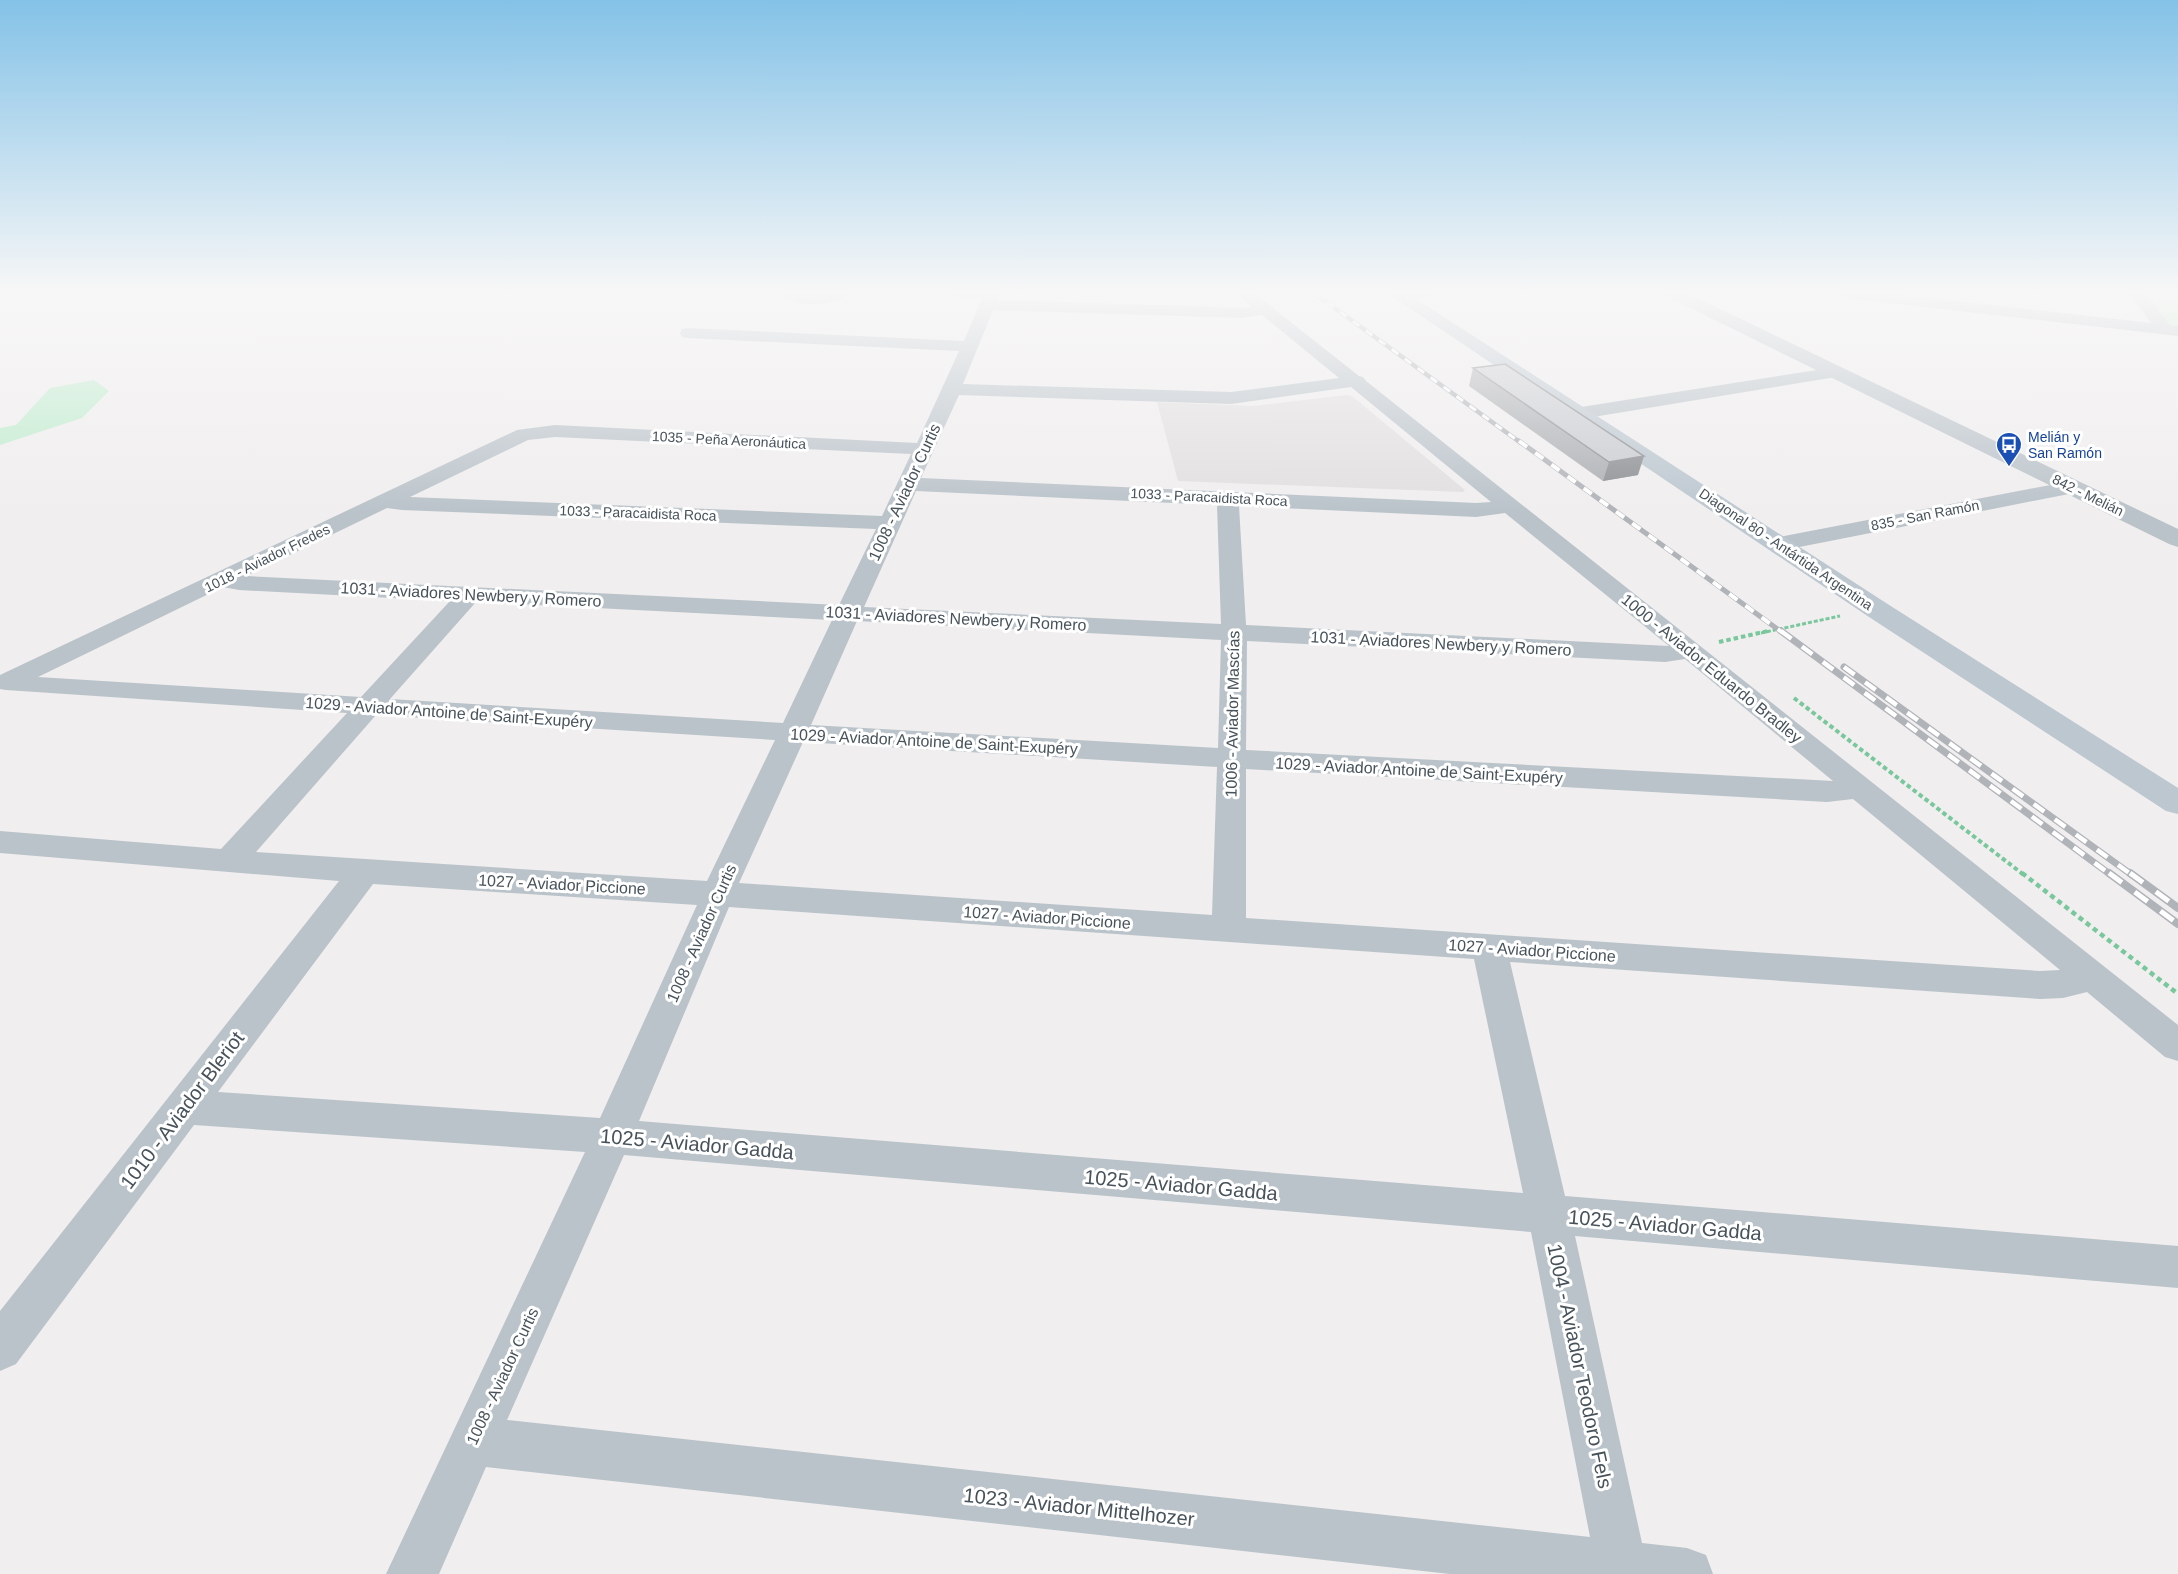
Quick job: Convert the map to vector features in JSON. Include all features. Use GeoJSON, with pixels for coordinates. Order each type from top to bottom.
{"type":"FeatureCollection","features":[{"type":"Feature","properties":{"kind":"main road","name":"Diagonal 80 - Antártida Argentina"},"geometry":{"type":"LineString","coordinates":[[1513,366],[1876,609],[2174,796]]}},
{"type":"Feature","properties":{"kind":"street","name":"1008 - Aviador Curtis"},"geometry":{"type":"LineString","coordinates":[[412,1574],[612,1136],[718,894],[961,366]]}},
{"type":"Feature","properties":{"kind":"street","name":"1000 - Aviador Eduardo Bradley"},"geometry":{"type":"LineString","coordinates":[[1338,366],[2178,1046]]}},
{"type":"Feature","properties":{"kind":"street","name":"842 - Melián"},"geometry":{"type":"LineString","coordinates":[[1825,366],[2178,539]]}},
{"type":"Feature","properties":{"kind":"street"},"geometry":{"type":"LineString","coordinates":[[1581,413],[1836,372]]}},
{"type":"Feature","properties":{"kind":"street"},"geometry":{"type":"LineString","coordinates":[[952,389],[1231,398],[1357,381]]}},
{"type":"Feature","properties":{"kind":"street","name":"1035 - Peña Aeronáutica"},"geometry":{"type":"LineString","coordinates":[[533,432],[924,449]]}},
{"type":"Feature","properties":{"kind":"street","name":"1018 - Aviador Fredes"},"geometry":{"type":"LineString","coordinates":[[4,683],[519,435],[533,432]]}},
{"type":"Feature","properties":{"kind":"street","name":"1033 - Paracaidista Roca"},"geometry":{"type":"LineString","coordinates":[[908,484],[1476,510],[1510,506]]}},
{"type":"Feature","properties":{"kind":"street","name":"835 - San Ramón"},"geometry":{"type":"LineString","coordinates":[[1779,543],[2071,487]]}},
{"type":"Feature","properties":{"kind":"street","name":"1006 - Aviador Mascías"},"geometry":{"type":"LineString","coordinates":[[1228,498],[1234,632],[1229,930]]}},
{"type":"Feature","properties":{"kind":"street","name":"1033 - Paracaidista Roca"},"geometry":{"type":"LineString","coordinates":[[386,501],[889,523]]}},
{"type":"Feature","properties":{"kind":"street","name":"1031 - Aviadores Newbery y Romero"},"geometry":{"type":"LineString","coordinates":[[222,580],[239,583],[1665,654],[1690,650]]}},
{"type":"Feature","properties":{"kind":"street"},"geometry":{"type":"LineString","coordinates":[[230,860],[470,594]]}},
{"type":"Feature","properties":{"kind":"street","name":"1029 - Aviador Antoine de Saint-Exupéry"},"geometry":{"type":"LineString","coordinates":[[4,683],[1232,759],[1827,792],[1860,788]]}},
{"type":"Feature","properties":{"kind":"street","name":"1027 - Aviador Piccione"},"geometry":{"type":"LineString","coordinates":[[0,842],[364,872],[718,894],[2040,985],[2063,984],[2093,977]]}},
{"type":"Feature","properties":{"kind":"street","name":"1010 - Aviador Bleriot"},"geometry":{"type":"LineString","coordinates":[[0,1348],[364,872]]}},
{"type":"Feature","properties":{"kind":"street","name":"1004 - Aviador Teodoro Fels"},"geometry":{"type":"LineString","coordinates":[[1489,947],[1549,1216],[1622,1570]]}},
{"type":"Feature","properties":{"kind":"street","name":"1025 - Aviador Gadda"},"geometry":{"type":"LineString","coordinates":[[184,1107],[612,1136],[1549,1216],[2178,1266]]}},
{"type":"Feature","properties":{"kind":"street","name":"1023 - Aviador Mittelhozer"},"geometry":{"type":"LineString","coordinates":[[472,1441],[1622,1570],[1687,1574]]}},
{"type":"Feature","properties":{"kind":"path"},"geometry":{"type":"LineString","coordinates":[[1690,650],[1876,609]]}},
{"type":"Feature","properties":{"kind":"shaded area"},"geometry":{"type":"Polygon","coordinates":[[[1352,396],[1465,490],[1463,492],[1178,481],[1157,402],[1253,406],[1352,396]]]}},
{"type":"Feature","properties":{"kind":"green space"},"geometry":{"type":"Polygon","coordinates":[[[94,380],[109,391],[82,418],[0,445],[0,428],[16,425],[50,388],[94,380]]]}},
{"type":"Feature","properties":{"kind":"building"},"geometry":{"type":"Polygon","coordinates":[[[1509,366],[1644,456],[1609,462],[1473,368],[1509,366]]]}},
{"type":"Feature","properties":{"kind":"railway"},"geometry":{"type":"LineString","coordinates":[[1415,366],[1521,443]]}},
{"type":"Feature","properties":{"kind":"railway"},"geometry":{"type":"LineString","coordinates":[[1519,441],[1783,633]]}},
{"type":"Feature","properties":{"kind":"railway"},"geometry":{"type":"LineString","coordinates":[[1781,631],[2111,875]]}},
{"type":"Feature","properties":{"kind":"railway"},"geometry":{"type":"LineString","coordinates":[[1844,667],[2132,875]]}},
{"type":"Feature","properties":{"kind":"railway"},"geometry":{"type":"LineString","coordinates":[[2109,873],[2178,924]]}},
{"type":"Feature","properties":{"kind":"railway"},"geometry":{"type":"LineString","coordinates":[[2130,873],[2178,908]]}},
{"type":"Feature","properties":{"kind":"place","name":"Melián y San Ramón"},"geometry":{"type":"Point","coordinates":[2009,468]}}]}
